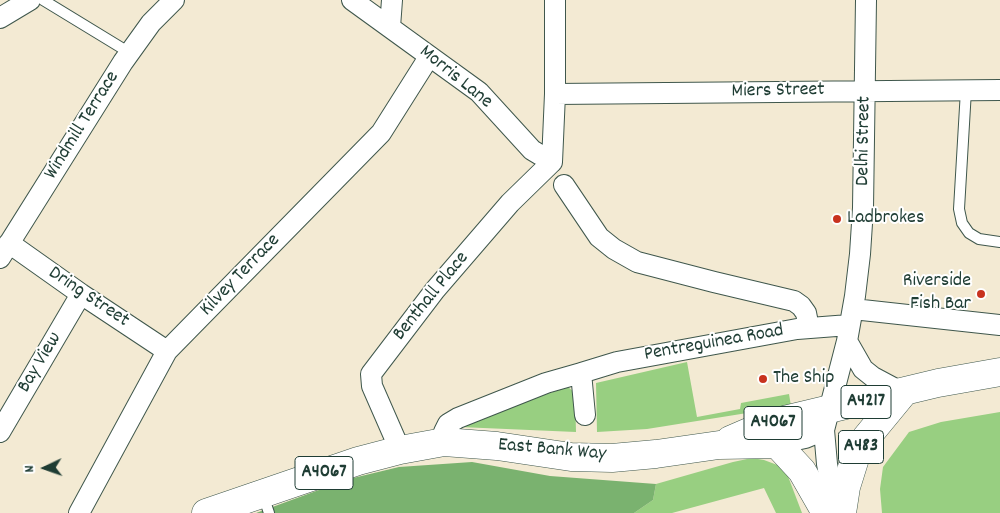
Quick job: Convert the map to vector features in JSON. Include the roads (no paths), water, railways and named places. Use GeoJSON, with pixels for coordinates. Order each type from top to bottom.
{"type":"FeatureCollection","features":[{"type":"Feature","properties":{"kind":"main road","name":"East Bank Way"},"geometry":{"type":"LineString","coordinates":[[719,445],[767,424],[826,420],[904,393],[938,384],[1000,372]]}},
{"type":"Feature","properties":{"kind":"main road","name":"A483"},"geometry":{"type":"LineString","coordinates":[[842,513],[846,487],[856,455],[866,438],[904,393]]}},
{"type":"Feature","properties":{"kind":"main road","name":"A4067"},"geometry":{"type":"LineString","coordinates":[[206,513],[266,503],[358,461],[400,450],[444,442]]}},
{"type":"Feature","properties":{"kind":"main road","name":"East Bank Way"},"geometry":{"type":"LineString","coordinates":[[444,442],[497,446],[571,457],[612,458],[719,445],[777,444]]}},
{"type":"Feature","properties":{"kind":"main road","name":"A4067"},"geometry":{"type":"LineString","coordinates":[[777,444],[802,471],[826,513]]}},
{"type":"Feature","properties":{"kind":"street"},"geometry":{"type":"LineString","coordinates":[[0,18],[30,0]]}},
{"type":"Feature","properties":{"kind":"street","name":"Windmill Terrace"},"geometry":{"type":"LineString","coordinates":[[5,250],[130,53],[151,23],[174,0]]}},
{"type":"Feature","properties":{"kind":"street","name":"Morris Lane"},"geometry":{"type":"LineString","coordinates":[[352,0],[479,92],[532,150],[552,162]]}},
{"type":"Feature","properties":{"kind":"street"},"geometry":{"type":"LineString","coordinates":[[390,27],[392,0]]}},
{"type":"Feature","properties":{"kind":"street"},"geometry":{"type":"LineString","coordinates":[[552,162],[556,94],[555,0]]}},
{"type":"Feature","properties":{"kind":"street","name":"Delhi Street"},"geometry":{"type":"LineString","coordinates":[[836,513],[827,464],[826,420],[849,325],[863,208],[866,0]]}},
{"type":"Feature","properties":{"kind":"street","name":"Kilvey Terrace"},"geometry":{"type":"LineString","coordinates":[[79,513],[167,351],[381,133],[429,57]]}},
{"type":"Feature","properties":{"kind":"street","name":"Miers Street"},"geometry":{"type":"LineString","coordinates":[[556,94],[1000,90]]}},
{"type":"Feature","properties":{"kind":"street","name":"Benthall Place"},"geometry":{"type":"LineString","coordinates":[[400,450],[372,386],[371,374],[435,290],[510,203],[552,162]]}},
{"type":"Feature","properties":{"kind":"street"},"geometry":{"type":"LineString","coordinates":[[564,185],[599,237],[614,249],[637,262],[794,301],[806,313],[809,328]]}},
{"type":"Feature","properties":{"kind":"street","name":"Dring Street"},"geometry":{"type":"LineString","coordinates":[[5,250],[81,294],[167,351]]}},
{"type":"Feature","properties":{"kind":"street","name":"Bay View"},"geometry":{"type":"LineString","coordinates":[[0,432],[81,294]]}},
{"type":"Feature","properties":{"kind":"street"},"geometry":{"type":"LineString","coordinates":[[849,325],[863,369],[873,377],[904,393]]}},
{"type":"Feature","properties":{"kind":"street","name":"Pentreguinea Road"},"geometry":{"type":"LineString","coordinates":[[444,442],[444,432],[448,424],[458,418],[546,383],[617,362],[809,328],[849,325],[1000,325]]}},
{"type":"Feature","properties":{"kind":"street"},"geometry":{"type":"LineString","coordinates":[[581,373],[585,415]]}},
{"type":"Feature","properties":{"kind":"street"},"geometry":{"type":"LineString","coordinates":[[777,444],[800,440],[826,420]]}},
{"type":"Feature","properties":{"kind":"lane"},"geometry":{"type":"LineString","coordinates":[[43,0],[130,53]]}},
{"type":"Feature","properties":{"kind":"lane"},"geometry":{"type":"LineString","coordinates":[[966,90],[959,208],[962,223],[970,233],[979,239],[1000,242]]}},
{"type":"Feature","properties":{"kind":"place","name":"Ladbrokes"},"geometry":{"type":"Point","coordinates":[837,219]}},
{"type":"Feature","properties":{"kind":"place","name":"Riverside Fish Bar"},"geometry":{"type":"Point","coordinates":[981,294]}},
{"type":"Feature","properties":{"kind":"place","name":"The Ship"},"geometry":{"type":"Point","coordinates":[763,379]}}]}
